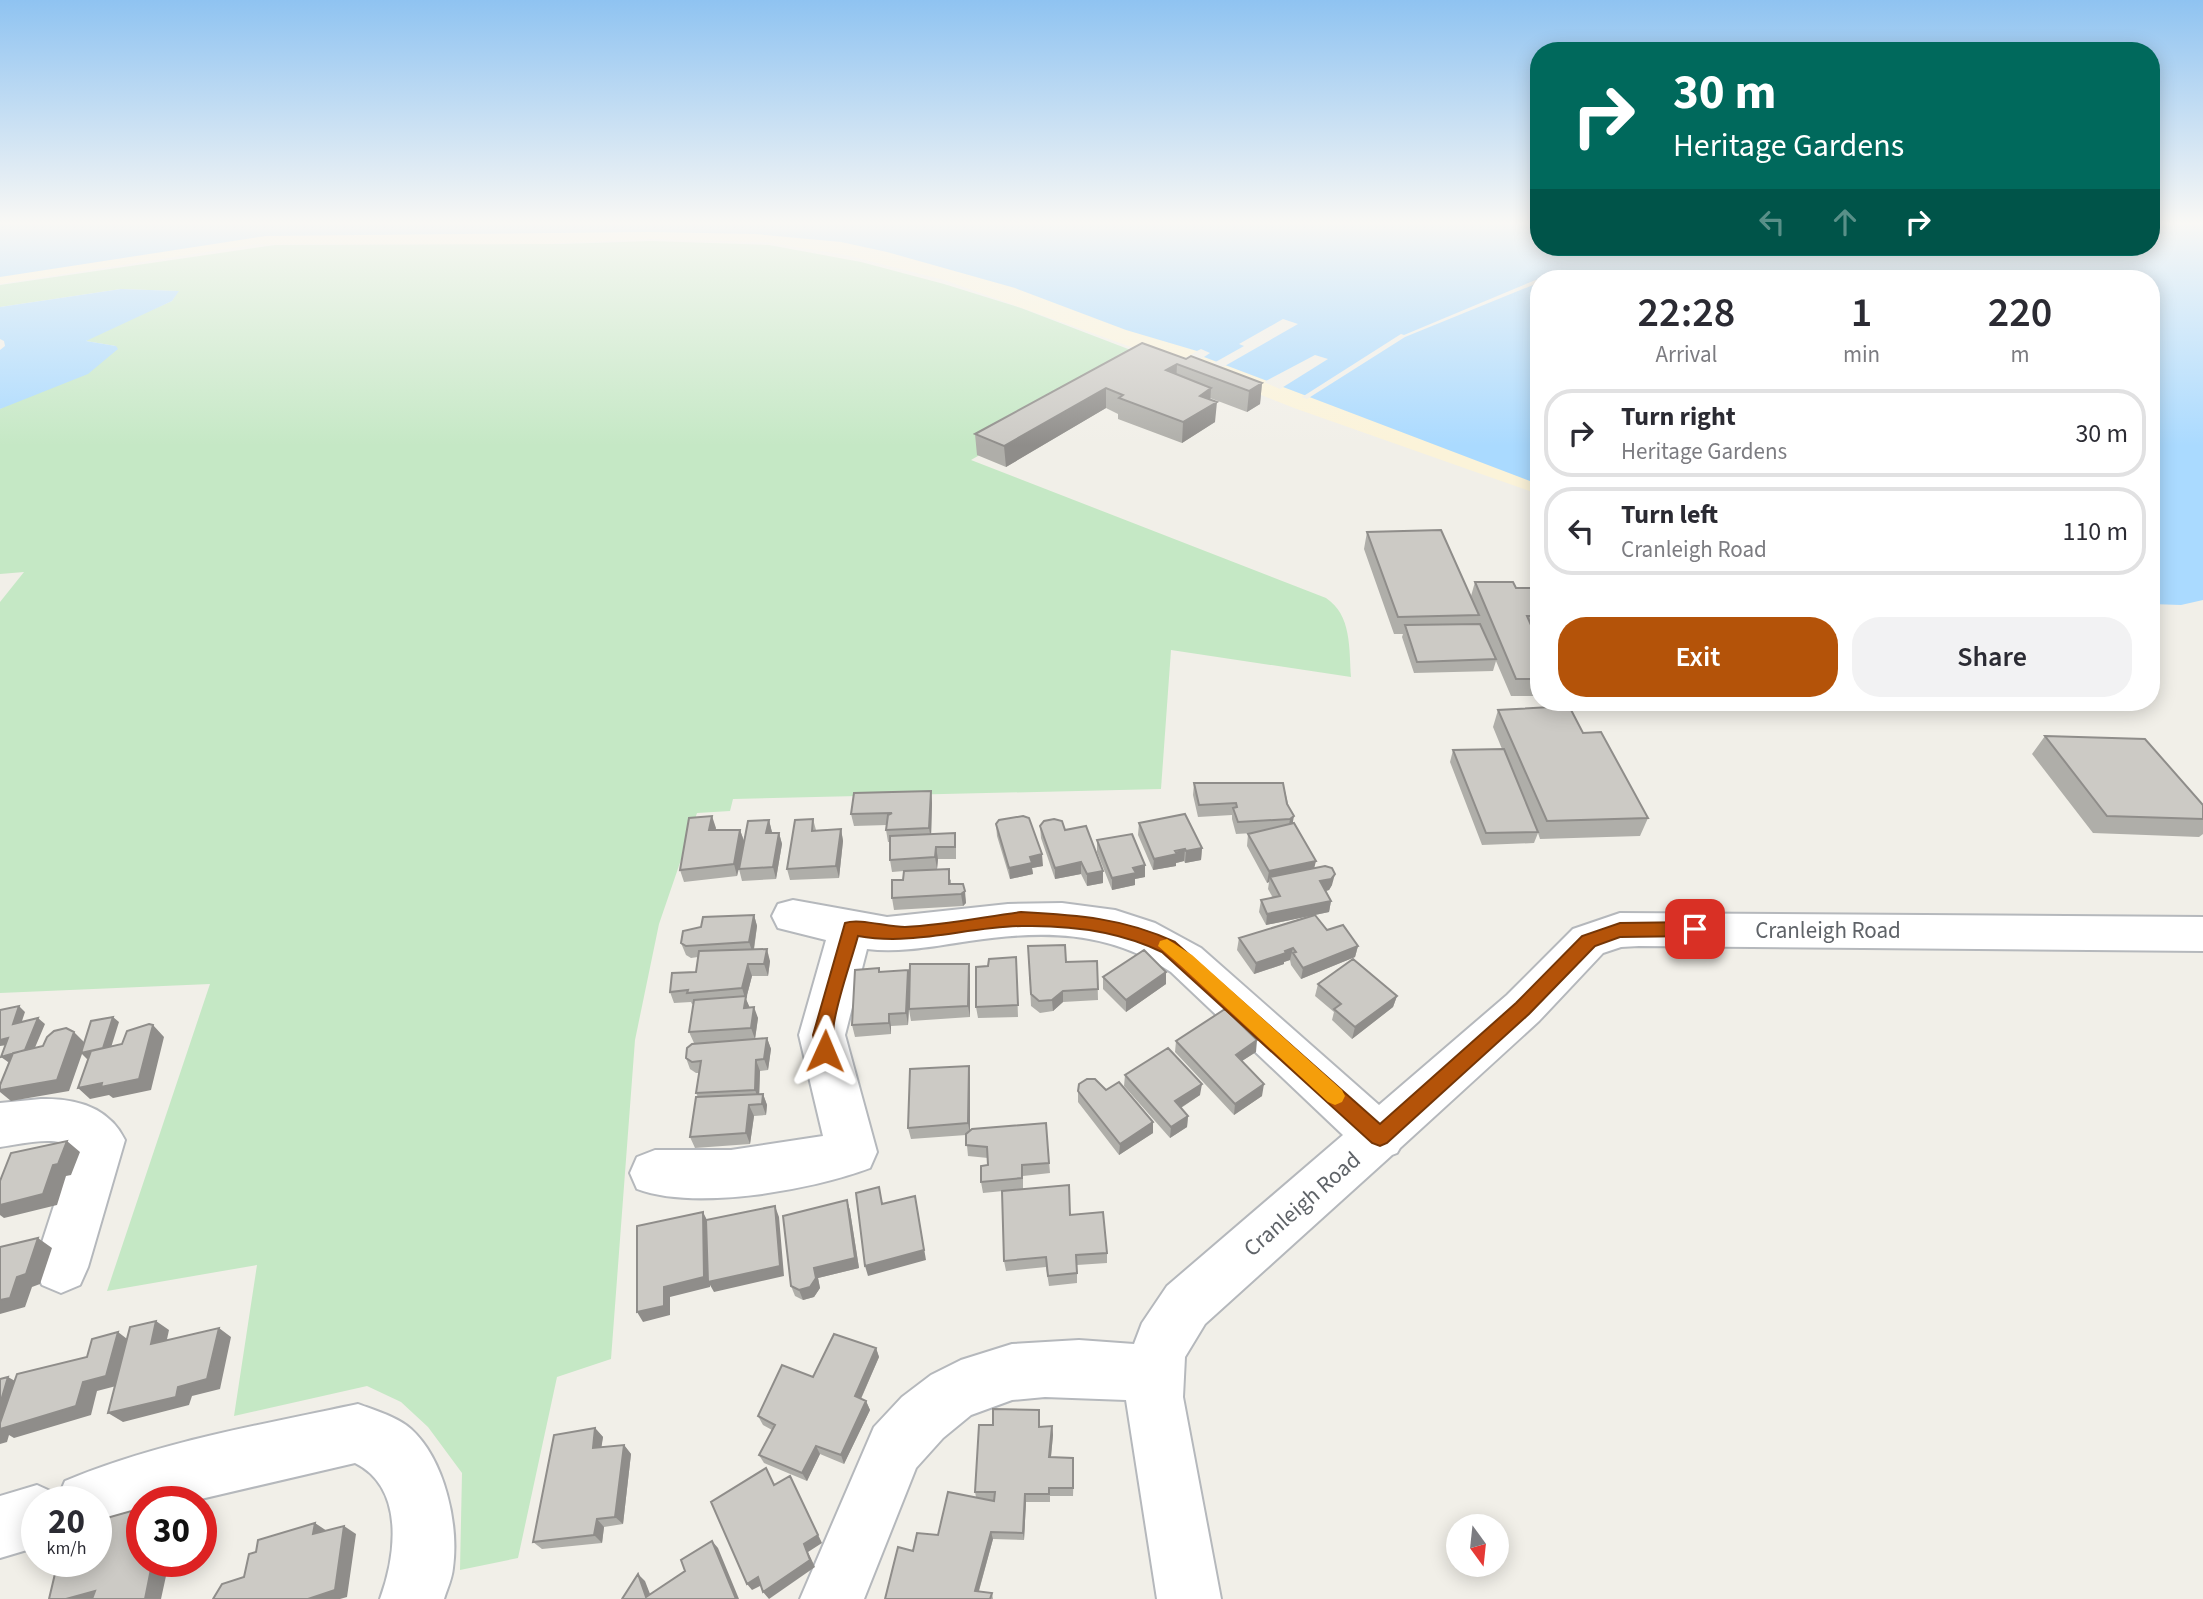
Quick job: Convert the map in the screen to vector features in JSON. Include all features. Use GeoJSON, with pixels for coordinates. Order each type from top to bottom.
{"type":"FeatureCollection","features":[{"type":"Feature","properties":{"kind":"street"},"geometry":{"type":"LineString","coordinates":[[793,916],[884,934],[1021,919],[1083,922],[1140,933],[1169,947],[1186,960],[1380,1137]]}},
{"type":"Feature","properties":{"kind":"street"},"geometry":{"type":"LineString","coordinates":[[655,1173],[687,1176],[749,1173],[852,1152],[822,1035],[851,928]]}},
{"type":"Feature","properties":{"kind":"street","name":"Cranleigh Road"},"geometry":{"type":"LineString","coordinates":[[1189,1599],[1156,1423],[1154,1374],[1162,1343],[1186,1305],[1380,1137],[1523,1008],[1588,941],[1620,930],[2203,934]]}},
{"type":"Feature","properties":{"kind":"street"},"geometry":{"type":"LineString","coordinates":[[0,1125],[61,1120],[88,1127],[100,1140],[61,1267]]}},
{"type":"Feature","properties":{"kind":"street"},"geometry":{"type":"LineString","coordinates":[[832,1599],[895,1448],[910,1428],[935,1406],[963,1388],[1016,1370],[1076,1367],[1154,1374]]}},
{"type":"Feature","properties":{"kind":"street"},"geometry":{"type":"LineString","coordinates":[[112,1494],[197,1469],[358,1433],[390,1449],[415,1485],[424,1528],[422,1570],[412,1599]]}},
{"type":"Feature","properties":{"kind":"street"},"geometry":{"type":"LineString","coordinates":[[0,1527],[21,1521]]}},
{"type":"Feature","properties":{"kind":"green space"},"geometry":{"type":"Polygon","coordinates":[[[0,297],[70,297],[0,307],[0,297]]]}},
{"type":"Feature","properties":{"kind":"green space"},"geometry":{"type":"Polygon","coordinates":[[[175,297],[984,297],[1149,357],[971,460],[1326,598],[1341,614],[1348,633],[1351,677],[1171,650],[1161,789],[733,799],[730,811],[697,813],[659,924],[635,1040],[611,1359],[557,1377],[518,1558],[460,1570],[462,1473],[428,1427],[401,1402],[367,1386],[234,1416],[257,1265],[107,1291],[210,984],[0,993],[0,602],[24,572],[0,574],[0,409],[116,346],[86,341],[92,336],[172,301],[175,297]]]}},
{"type":"Feature","properties":{"kind":"sand"},"geometry":{"type":"Polygon","coordinates":[[[990,297],[1047,297],[1201,349],[1176,363],[990,297]]]}},
{"type":"Feature","properties":{"kind":"sand"},"geometry":{"type":"Polygon","coordinates":[[[1204,357],[1530,473],[1530,491],[1294,408],[1187,366],[1204,357]]]}},
{"type":"Feature","properties":{"kind":"water"},"geometry":{"type":"Polygon","coordinates":[[[70,297],[175,297],[172,301],[86,341],[116,346],[118,349],[88,374],[0,409],[0,350],[5,346],[0,339],[0,307],[70,297]]]}},
{"type":"Feature","properties":{"kind":"water"},"geometry":{"type":"Polygon","coordinates":[[[1038,297],[1530,297],[1530,481],[1204,357],[1210,353],[1201,349],[1197,351],[1126,330],[1038,297]]]}},
{"type":"Feature","properties":{"kind":"water"},"geometry":{"type":"Polygon","coordinates":[[[2160,297],[2203,297],[2203,600],[2181,605],[2160,604],[2160,297]]]}},
{"type":"Feature","properties":{"kind":"pier"},"geometry":{"type":"Polygon","coordinates":[[[1496,297],[1504,297],[1405,337],[1307,399],[1302,397],[1401,334],[1496,297]]]}},
{"type":"Feature","properties":{"kind":"pier"},"geometry":{"type":"Polygon","coordinates":[[[1283,319],[1298,324],[1223,367],[1212,364],[1244,346],[1239,344],[1283,319]]]}},
{"type":"Feature","properties":{"kind":"pier"},"geometry":{"type":"Polygon","coordinates":[[[1315,355],[1328,359],[1280,389],[1264,382],[1315,355]]]}},
{"type":"Feature","properties":{"kind":"building"},"geometry":{"type":"Polygon","coordinates":[[[1142,343],[1186,359],[1191,356],[1262,383],[1249,391],[1177,364],[1166,370],[1211,388],[1200,396],[1217,402],[1183,422],[1119,398],[1123,395],[1106,388],[1004,446],[975,434],[1142,343]]]}},
{"type":"Feature","properties":{"kind":"building"},"geometry":{"type":"Polygon","coordinates":[[[1441,530],[1479,615],[1398,617],[1367,532],[1441,530]]]}},
{"type":"Feature","properties":{"kind":"building"},"geometry":{"type":"Polygon","coordinates":[[[1475,582],[1513,582],[1516,588],[1530,588],[1530,616],[1527,616],[1530,623],[1530,679],[1516,679],[1475,582]]]}},
{"type":"Feature","properties":{"kind":"building"},"geometry":{"type":"Polygon","coordinates":[[[1480,624],[1496,659],[1417,662],[1405,625],[1480,624]]]}},
{"type":"Feature","properties":{"kind":"building"},"geometry":{"type":"Polygon","coordinates":[[[1530,708],[1530,711],[1572,711],[1583,733],[1601,732],[1648,818],[1547,821],[1498,710],[1530,708]]]}},
{"type":"Feature","properties":{"kind":"building"},"geometry":{"type":"Polygon","coordinates":[[[2045,736],[2145,739],[2203,805],[2203,819],[2107,816],[2045,736]]]}},
{"type":"Feature","properties":{"kind":"building"},"geometry":{"type":"Polygon","coordinates":[[[1504,749],[1538,832],[1486,833],[1453,750],[1504,749]]]}},
{"type":"Feature","properties":{"kind":"building"},"geometry":{"type":"Polygon","coordinates":[[[1194,783],[1283,783],[1287,804],[1294,816],[1290,819],[1238,822],[1233,808],[1237,807],[1236,803],[1199,805],[1194,783]]]}},
{"type":"Feature","properties":{"kind":"building"},"geometry":{"type":"Polygon","coordinates":[[[931,791],[929,828],[886,830],[888,815],[892,813],[851,814],[854,793],[931,791]]]}},
{"type":"Feature","properties":{"kind":"building"},"geometry":{"type":"Polygon","coordinates":[[[1185,814],[1202,848],[1175,851],[1177,854],[1154,859],[1139,823],[1185,814]]]}},
{"type":"Feature","properties":{"kind":"building"},"geometry":{"type":"Polygon","coordinates":[[[712,816],[709,830],[740,830],[734,864],[680,870],[689,818],[712,816]]]}},
{"type":"Feature","properties":{"kind":"building"},"geometry":{"type":"Polygon","coordinates":[[[1023,816],[1029,818],[1042,854],[1030,857],[1032,863],[1009,868],[996,824],[999,820],[1023,816]]]}},
{"type":"Feature","properties":{"kind":"building"},"geometry":{"type":"Polygon","coordinates":[[[813,819],[812,831],[841,829],[836,866],[787,869],[795,820],[813,819]]]}},
{"type":"Feature","properties":{"kind":"building"},"geometry":{"type":"Polygon","coordinates":[[[769,820],[766,833],[779,833],[773,867],[739,869],[748,821],[769,820]]]}},
{"type":"Feature","properties":{"kind":"building"},"geometry":{"type":"Polygon","coordinates":[[[1044,821],[1062,821],[1065,830],[1086,826],[1103,871],[1087,874],[1081,862],[1055,868],[1040,826],[1044,821]]]}},
{"type":"Feature","properties":{"kind":"building"},"geometry":{"type":"Polygon","coordinates":[[[1294,823],[1316,861],[1269,871],[1248,834],[1294,823]]]}},
{"type":"Feature","properties":{"kind":"building"},"geometry":{"type":"Polygon","coordinates":[[[955,833],[955,847],[936,847],[935,857],[890,860],[890,836],[955,833]]]}},
{"type":"Feature","properties":{"kind":"building"},"geometry":{"type":"Polygon","coordinates":[[[1132,834],[1145,865],[1133,868],[1136,873],[1112,878],[1097,840],[1132,834]]]}},
{"type":"Feature","properties":{"kind":"building"},"geometry":{"type":"Polygon","coordinates":[[[1325,866],[1332,868],[1335,874],[1331,879],[1320,881],[1331,901],[1267,914],[1261,900],[1280,896],[1270,877],[1325,866]]]}},
{"type":"Feature","properties":{"kind":"building"},"geometry":{"type":"Polygon","coordinates":[[[949,869],[949,884],[963,884],[965,891],[961,894],[892,898],[892,880],[903,880],[904,871],[949,869]]]}},
{"type":"Feature","properties":{"kind":"building"},"geometry":{"type":"Polygon","coordinates":[[[754,915],[749,942],[686,946],[681,943],[683,931],[701,927],[703,917],[754,915]]]}},
{"type":"Feature","properties":{"kind":"building"},"geometry":{"type":"Polygon","coordinates":[[[1315,915],[1327,930],[1343,925],[1358,946],[1303,968],[1293,953],[1296,952],[1293,948],[1256,963],[1239,938],[1315,915]]]}},
{"type":"Feature","properties":{"kind":"building"},"geometry":{"type":"Polygon","coordinates":[[[1065,945],[1066,962],[1097,961],[1098,989],[1063,991],[1052,1000],[1039,1001],[1031,994],[1028,946],[1065,945]]]}},
{"type":"Feature","properties":{"kind":"building"},"geometry":{"type":"Polygon","coordinates":[[[767,949],[764,964],[748,964],[742,988],[670,992],[672,973],[696,972],[699,951],[767,949]]]}},
{"type":"Feature","properties":{"kind":"building"},"geometry":{"type":"Polygon","coordinates":[[[1144,950],[1166,972],[1126,1000],[1103,977],[1144,950]]]}},
{"type":"Feature","properties":{"kind":"building"},"geometry":{"type":"Polygon","coordinates":[[[1016,957],[1018,1005],[976,1007],[976,967],[988,966],[989,959],[1016,957]]]}},
{"type":"Feature","properties":{"kind":"building"},"geometry":{"type":"Polygon","coordinates":[[[1353,959],[1397,996],[1355,1027],[1334,1009],[1341,1004],[1318,984],[1353,959]]]}},
{"type":"Feature","properties":{"kind":"building"},"geometry":{"type":"Polygon","coordinates":[[[910,964],[969,964],[968,1006],[909,1009],[910,964]]]}},
{"type":"Feature","properties":{"kind":"building"},"geometry":{"type":"Polygon","coordinates":[[[879,968],[879,972],[908,970],[906,1013],[889,1014],[889,1023],[852,1025],[855,970],[879,968]]]}},
{"type":"Feature","properties":{"kind":"building"},"geometry":{"type":"Polygon","coordinates":[[[746,996],[744,1008],[754,1007],[751,1028],[689,1032],[694,1000],[746,996]]]}},
{"type":"Feature","properties":{"kind":"building"},"geometry":{"type":"Polygon","coordinates":[[[19,1006],[13,1024],[38,1018],[25,1050],[1,1057],[8,1038],[0,1040],[0,1010],[19,1006]]]}},
{"type":"Feature","properties":{"kind":"building"},"geometry":{"type":"Polygon","coordinates":[[[1225,1009],[1257,1040],[1236,1055],[1264,1084],[1235,1104],[1176,1041],[1225,1009]]]}},
{"type":"Feature","properties":{"kind":"building"},"geometry":{"type":"Polygon","coordinates":[[[113,1017],[103,1048],[81,1053],[91,1021],[113,1017]]]}},
{"type":"Feature","properties":{"kind":"building"},"geometry":{"type":"Polygon","coordinates":[[[153,1025],[139,1079],[101,1087],[102,1083],[78,1088],[91,1051],[122,1044],[127,1031],[153,1025]]]}},
{"type":"Feature","properties":{"kind":"building"},"geometry":{"type":"Polygon","coordinates":[[[66,1028],[74,1032],[57,1080],[0,1090],[13,1053],[43,1046],[54,1031],[66,1028]]]}},
{"type":"Feature","properties":{"kind":"building"},"geometry":{"type":"Polygon","coordinates":[[[767,1038],[764,1059],[756,1060],[755,1090],[696,1093],[701,1061],[692,1062],[686,1058],[687,1048],[692,1044],[767,1038]]]}},
{"type":"Feature","properties":{"kind":"building"},"geometry":{"type":"Polygon","coordinates":[[[1168,1048],[1202,1084],[1175,1101],[1188,1116],[1171,1127],[1125,1075],[1168,1048]]]}},
{"type":"Feature","properties":{"kind":"building"},"geometry":{"type":"Polygon","coordinates":[[[969,1066],[968,1123],[908,1128],[910,1069],[969,1066]]]}},
{"type":"Feature","properties":{"kind":"building"},"geometry":{"type":"Polygon","coordinates":[[[1087,1079],[1095,1079],[1106,1090],[1119,1082],[1153,1122],[1120,1144],[1078,1091],[1079,1084],[1087,1079]]]}},
{"type":"Feature","properties":{"kind":"building"},"geometry":{"type":"Polygon","coordinates":[[[763,1094],[762,1104],[749,1105],[746,1133],[690,1137],[696,1097],[763,1094]]]}},
{"type":"Feature","properties":{"kind":"building"},"geometry":{"type":"Polygon","coordinates":[[[1046,1123],[1049,1163],[1022,1165],[1022,1178],[981,1182],[981,1166],[988,1165],[987,1147],[966,1145],[966,1134],[972,1129],[1046,1123]]]}},
{"type":"Feature","properties":{"kind":"building"},"geometry":{"type":"Polygon","coordinates":[[[67,1141],[58,1164],[53,1165],[43,1194],[0,1205],[0,1181],[11,1153],[67,1141]]]}},
{"type":"Feature","properties":{"kind":"building"},"geometry":{"type":"Polygon","coordinates":[[[1069,1185],[1070,1215],[1103,1212],[1107,1253],[1076,1255],[1077,1273],[1048,1276],[1046,1257],[1004,1261],[1002,1191],[1069,1185]]]}},
{"type":"Feature","properties":{"kind":"building"},"geometry":{"type":"Polygon","coordinates":[[[879,1187],[882,1204],[915,1196],[924,1250],[865,1266],[856,1193],[879,1187]]]}},
{"type":"Feature","properties":{"kind":"building"},"geometry":{"type":"Polygon","coordinates":[[[847,1200],[855,1258],[814,1268],[816,1278],[810,1287],[799,1290],[791,1286],[783,1216],[847,1200]]]}},
{"type":"Feature","properties":{"kind":"building"},"geometry":{"type":"Polygon","coordinates":[[[775,1206],[780,1266],[708,1282],[706,1220],[775,1206]]]}},
{"type":"Feature","properties":{"kind":"building"},"geometry":{"type":"Polygon","coordinates":[[[703,1212],[704,1277],[664,1287],[664,1306],[637,1312],[637,1226],[703,1212]]]}},
{"type":"Feature","properties":{"kind":"building"},"geometry":{"type":"Polygon","coordinates":[[[38,1238],[26,1274],[17,1277],[10,1298],[0,1300],[0,1247],[38,1238]]]}},
{"type":"Feature","properties":{"kind":"building"},"geometry":{"type":"Polygon","coordinates":[[[156,1321],[151,1344],[219,1328],[207,1379],[178,1387],[176,1397],[108,1413],[130,1327],[156,1321]]]}},
{"type":"Feature","properties":{"kind":"building"},"geometry":{"type":"Polygon","coordinates":[[[118,1332],[106,1376],[83,1382],[76,1406],[0,1429],[17,1374],[87,1357],[92,1339],[118,1332]]]}},
{"type":"Feature","properties":{"kind":"building"},"geometry":{"type":"Polygon","coordinates":[[[834,1334],[876,1348],[855,1396],[866,1401],[841,1455],[816,1446],[802,1473],[759,1455],[775,1425],[758,1416],[782,1365],[813,1377],[834,1334]]]}},
{"type":"Feature","properties":{"kind":"building"},"geometry":{"type":"Polygon","coordinates":[[[8,1377],[0,1404],[0,1379],[8,1377]]]}},
{"type":"Feature","properties":{"kind":"building"},"geometry":{"type":"Polygon","coordinates":[[[993,1409],[1039,1410],[1039,1427],[1052,1426],[1049,1457],[1073,1458],[1073,1488],[1049,1488],[1049,1494],[1025,1494],[1023,1533],[991,1532],[975,1591],[992,1593],[990,1599],[885,1599],[898,1547],[913,1551],[917,1533],[938,1535],[948,1492],[994,1501],[995,1492],[975,1492],[979,1425],[993,1425],[993,1409]]]}},
{"type":"Feature","properties":{"kind":"building"},"geometry":{"type":"Polygon","coordinates":[[[595,1428],[593,1448],[624,1445],[615,1517],[597,1519],[594,1535],[533,1542],[554,1435],[595,1428]]]}},
{"type":"Feature","properties":{"kind":"building"},"geometry":{"type":"Polygon","coordinates":[[[766,1468],[774,1485],[790,1476],[818,1535],[804,1544],[810,1560],[763,1592],[758,1577],[747,1584],[711,1502],[766,1468]]]}},
{"type":"Feature","properties":{"kind":"building"},"geometry":{"type":"Polygon","coordinates":[[[126,1513],[126,1577],[149,1577],[145,1599],[92,1599],[95,1591],[66,1599],[49,1599],[54,1577],[112,1577],[112,1516],[126,1513]]]}},
{"type":"Feature","properties":{"kind":"building"},"geometry":{"type":"Polygon","coordinates":[[[315,1523],[313,1534],[344,1526],[335,1590],[308,1599],[213,1599],[222,1584],[244,1577],[249,1554],[256,1552],[258,1540],[315,1523]]]}},
{"type":"Feature","properties":{"kind":"building"},"geometry":{"type":"Polygon","coordinates":[[[712,1541],[736,1599],[622,1599],[638,1574],[646,1597],[685,1571],[681,1560],[712,1541]]]}},
{"type":"Feature","properties":{"kind":"slow traffic"},"geometry":{"type":"LineString","coordinates":[[1167,946],[1186,960],[1335,1096]]}},
{"type":"Feature","properties":{"kind":"route"},"geometry":{"type":"LineString","coordinates":[[825,1051],[822,1035],[825,1018],[851,928],[884,934],[932,932],[1021,919],[1083,922],[1140,933],[1169,947],[1380,1137],[1523,1008],[1588,941],[1620,930],[1695,929]]}}]}
